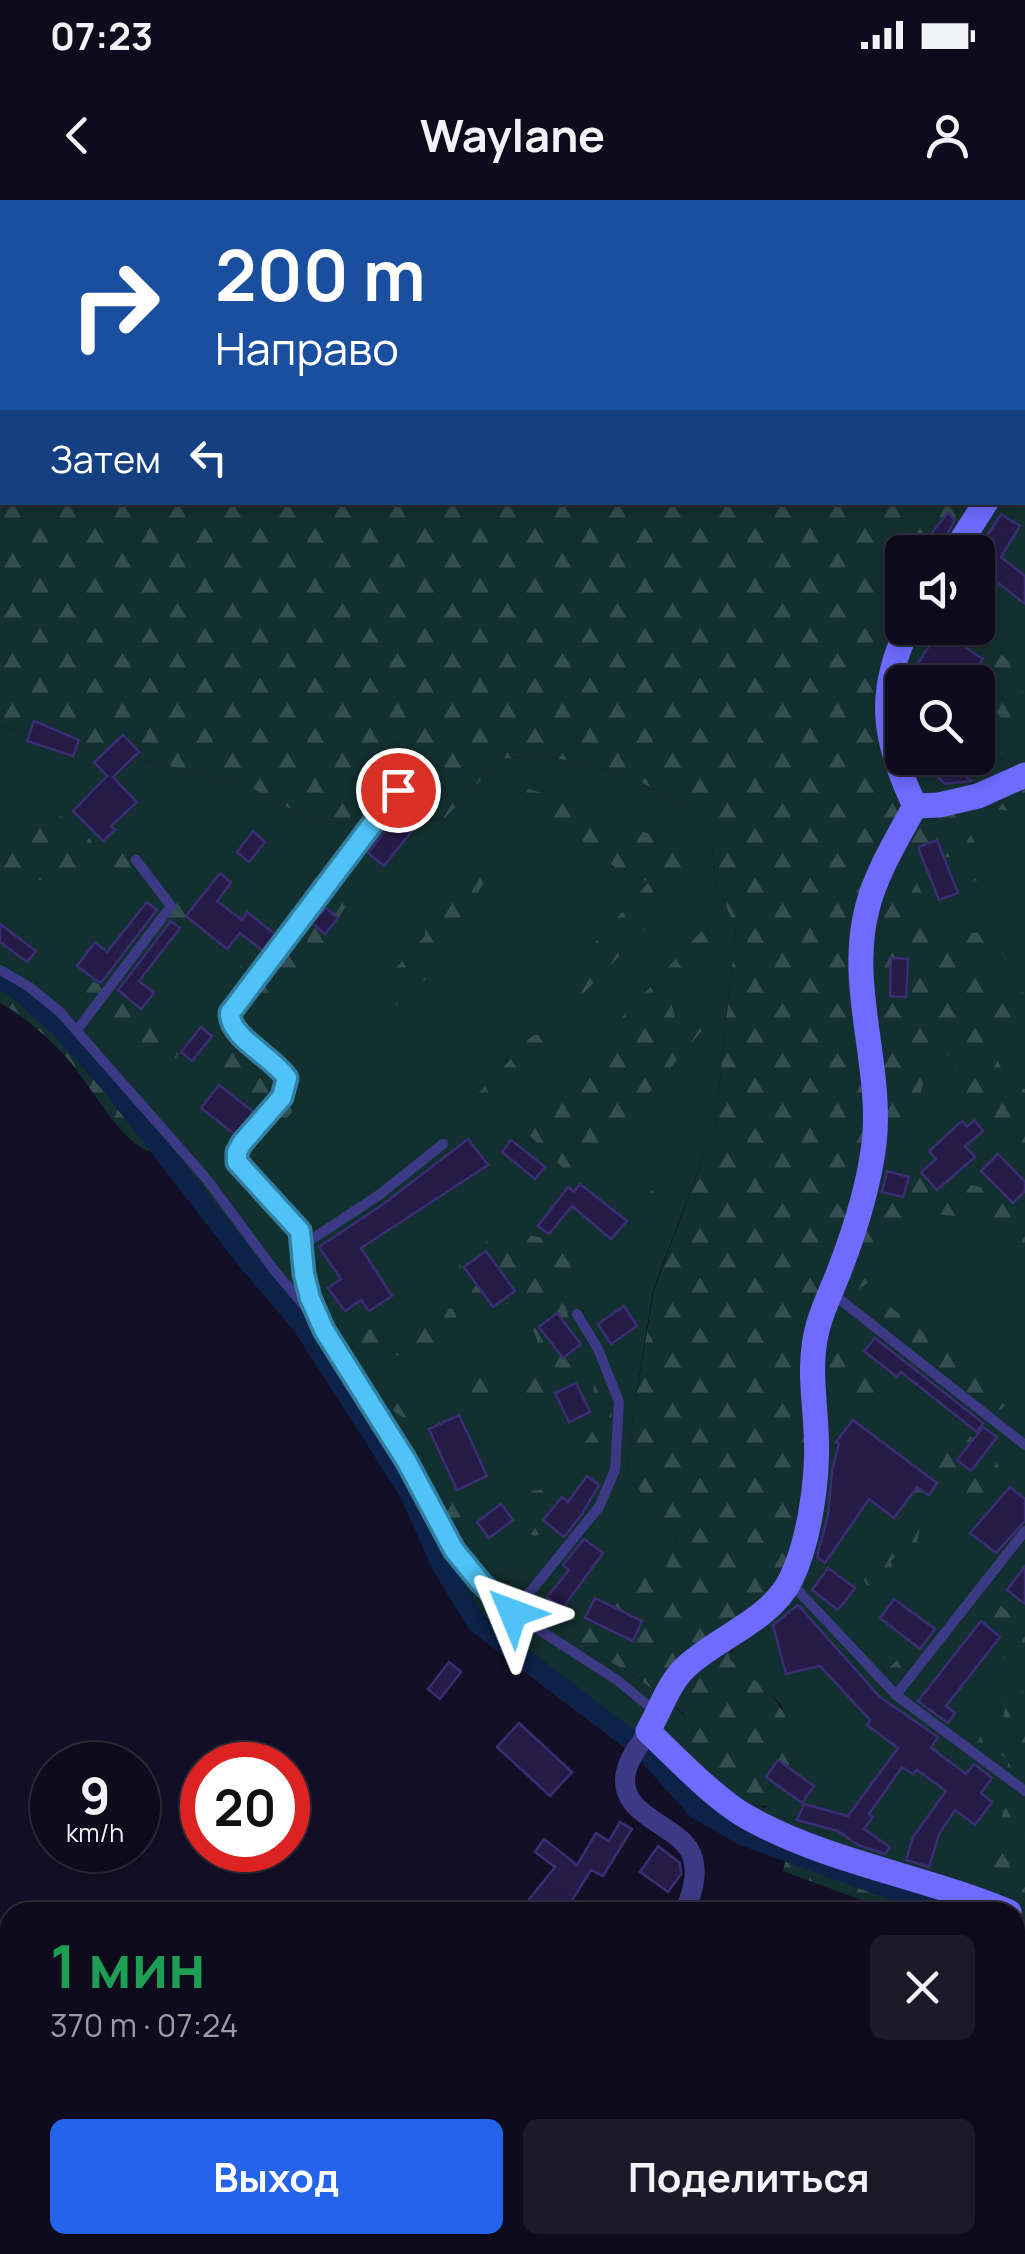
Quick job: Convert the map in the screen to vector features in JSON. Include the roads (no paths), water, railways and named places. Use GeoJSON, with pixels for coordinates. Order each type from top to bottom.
{"type":"FeatureCollection","features":[{"type":"Feature","properties":{"kind":"street"},"geometry":{"type":"LineString","coordinates":[[965,535],[984,505]]}},
{"type":"Feature","properties":{"kind":"street"},"geometry":{"type":"LineString","coordinates":[[902,645],[886,699],[888,734],[897,768],[915,806]]}},
{"type":"Feature","properties":{"kind":"street"},"geometry":{"type":"LineString","coordinates":[[915,806],[978,796],[1025,775]]}},
{"type":"Feature","properties":{"kind":"street"},"geometry":{"type":"LineString","coordinates":[[688,1902],[694,1884],[693,1856],[627,1797],[625,1774],[674,1680],[772,1603],[790,1582],[812,1511],[817,1436],[812,1380],[814,1347],[847,1248],[874,1143],[861,979],[866,910],[876,880],[915,806]]}},
{"type":"Feature","properties":{"kind":"street"},"geometry":{"type":"LineString","coordinates":[[645,1735],[745,1816],[838,1856],[986,1902]]}},
{"type":"Feature","properties":{"kind":"lane"},"geometry":{"type":"LineString","coordinates":[[324,1330],[304,1274],[300,1231],[237,1162],[242,1143],[282,1097],[287,1078],[276,1062],[234,1030],[230,1013],[398,790]]}},
{"type":"Feature","properties":{"kind":"lane"},"geometry":{"type":"LineString","coordinates":[[77,1030],[171,906],[136,860]]}},
{"type":"Feature","properties":{"kind":"lane"},"geometry":{"type":"LineString","coordinates":[[0,970],[28,986],[77,1030],[205,1177],[324,1330],[407,1462],[454,1550],[481,1583],[513,1613],[617,1680],[645,1735]]}},
{"type":"Feature","properties":{"kind":"lane"},"geometry":{"type":"LineString","coordinates":[[303,1245],[443,1144]]}},
{"type":"Feature","properties":{"kind":"lane"},"geometry":{"type":"LineString","coordinates":[[830,1292],[1025,1444]]}},
{"type":"Feature","properties":{"kind":"lane"},"geometry":{"type":"LineString","coordinates":[[513,1613],[598,1507],[614,1470],[619,1402],[598,1349],[577,1314]]}},
{"type":"Feature","properties":{"kind":"lane"},"geometry":{"type":"LineString","coordinates":[[896,1695],[1025,1531]]}},
{"type":"Feature","properties":{"kind":"lane"},"geometry":{"type":"LineString","coordinates":[[790,1582],[896,1695],[1025,1791]]}},
{"type":"Feature","properties":{"kind":"waterway"},"geometry":{"type":"LineString","coordinates":[[0,980],[13,985],[60,1027],[109,1082],[303,1326],[408,1490],[443,1568],[477,1623],[645,1751],[697,1809],[742,1835],[926,1902]]}}]}
